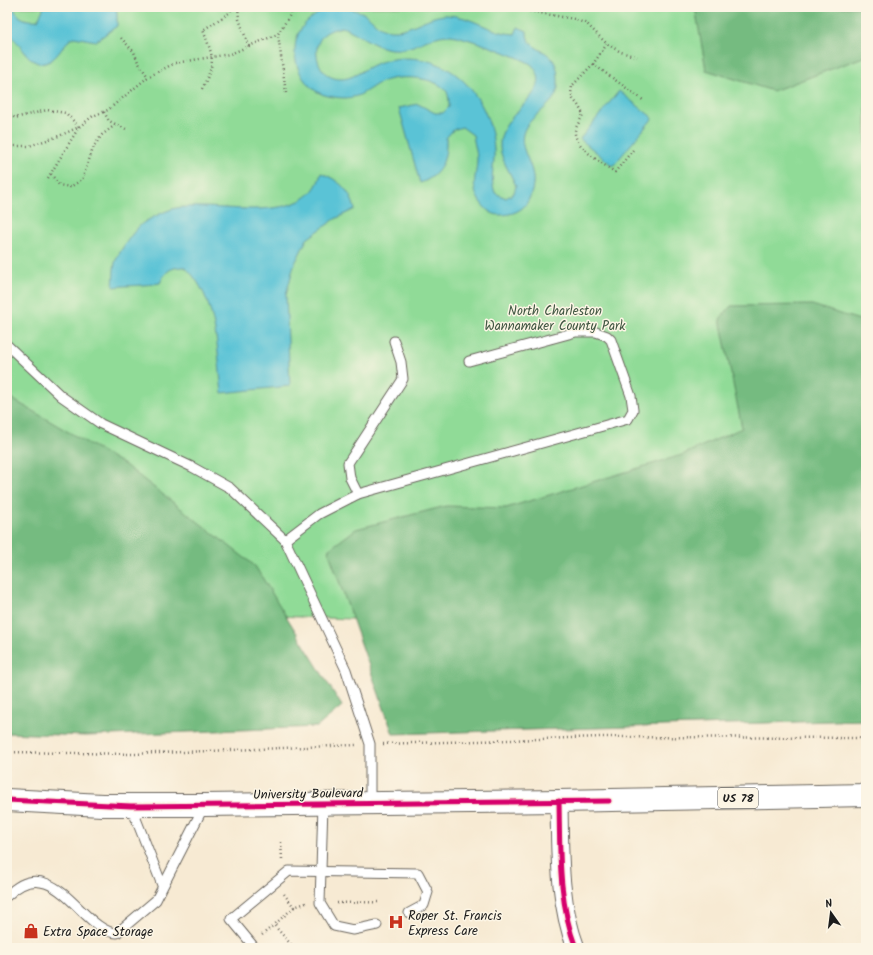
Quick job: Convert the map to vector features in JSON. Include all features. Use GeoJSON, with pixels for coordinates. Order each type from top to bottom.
{"type":"FeatureCollection","features":[{"type":"Feature","properties":{"kind":"main road","name":"University Boulevard"},"geometry":{"type":"LineString","coordinates":[[7,800],[131,806],[559,802],[866,795]]}},
{"type":"Feature","properties":{"kind":"street"},"geometry":{"type":"LineString","coordinates":[[559,802],[561,887],[571,937],[576,948]]}},
{"type":"Feature","properties":{"kind":"lane"},"geometry":{"type":"LineString","coordinates":[[285,540],[319,514],[358,494],[628,419],[633,410],[631,396],[611,340],[607,336],[596,332],[576,332],[469,361]]}},
{"type":"Feature","properties":{"kind":"lane"},"geometry":{"type":"LineString","coordinates":[[358,494],[350,478],[348,463],[404,379],[401,362],[394,341]]}},
{"type":"Feature","properties":{"kind":"lane"},"geometry":{"type":"LineString","coordinates":[[7,345],[61,396],[101,424],[192,467],[230,488],[285,540],[346,670],[370,744],[370,803]]}},
{"type":"Feature","properties":{"kind":"lane"},"geometry":{"type":"LineString","coordinates":[[323,804],[320,903],[334,926],[353,930],[377,925]]}},
{"type":"Feature","properties":{"kind":"lane"},"geometry":{"type":"LineString","coordinates":[[7,896],[16,887],[33,882],[52,885],[99,926],[109,933],[117,933],[156,900],[162,885],[204,805]]}},
{"type":"Feature","properties":{"kind":"lane"},"geometry":{"type":"LineString","coordinates":[[131,806],[162,885]]}},
{"type":"Feature","properties":{"kind":"lane"},"geometry":{"type":"LineString","coordinates":[[255,948],[231,919],[289,871],[418,873],[428,892],[424,905],[409,912]]}},
{"type":"Feature","properties":{"kind":"path"},"geometry":{"type":"LineString","coordinates":[[202,89],[211,71],[213,56],[203,30],[234,7]]}},
{"type":"Feature","properties":{"kind":"path"},"geometry":{"type":"LineString","coordinates":[[238,7],[239,19],[249,47]]}},
{"type":"Feature","properties":{"kind":"path"},"geometry":{"type":"LineString","coordinates":[[7,146],[29,146],[59,136],[79,127],[93,116],[104,112],[148,77],[175,63],[230,54],[278,34],[295,7]]}},
{"type":"Feature","properties":{"kind":"path"},"geometry":{"type":"LineString","coordinates":[[383,7],[396,9],[403,7]]}},
{"type":"Feature","properties":{"kind":"path"},"geometry":{"type":"LineString","coordinates":[[506,7],[574,19],[587,24],[607,44],[621,52],[638,57]]}},
{"type":"Feature","properties":{"kind":"path"},"geometry":{"type":"LineString","coordinates":[[278,34],[286,93]]}},
{"type":"Feature","properties":{"kind":"path"},"geometry":{"type":"LineString","coordinates":[[121,38],[134,52],[138,62],[148,77]]}},
{"type":"Feature","properties":{"kind":"path"},"geometry":{"type":"LineString","coordinates":[[607,44],[593,64],[572,86],[571,94],[583,114],[575,129],[575,136],[587,152],[615,172],[633,150]]}},
{"type":"Feature","properties":{"kind":"path"},"geometry":{"type":"LineString","coordinates":[[593,64],[643,100]]}},
{"type":"Feature","properties":{"kind":"path"},"geometry":{"type":"LineString","coordinates":[[7,112],[15,118],[47,110],[66,113],[79,127]]}},
{"type":"Feature","properties":{"kind":"path"},"geometry":{"type":"LineString","coordinates":[[104,112],[109,122],[126,129]]}},
{"type":"Feature","properties":{"kind":"path"},"geometry":{"type":"LineString","coordinates":[[51,174],[59,185],[70,187],[82,180],[94,146],[102,136],[116,125]]}},
{"type":"Feature","properties":{"kind":"path"},"geometry":{"type":"LineString","coordinates":[[48,178],[79,127]]}},
{"type":"Feature","properties":{"kind":"path"},"geometry":{"type":"LineString","coordinates":[[7,752],[133,754],[370,744],[602,737],[866,738]]}},
{"type":"Feature","properties":{"kind":"path"},"geometry":{"type":"LineString","coordinates":[[294,907],[274,925],[294,948]]}},
{"type":"Feature","properties":{"kind":"green space","name":"North Charleston Wannamaker County Park"},"geometry":{"type":"Polygon","coordinates":[[[7,7],[866,7],[866,640],[7,605],[7,7]]]}},
{"type":"Feature","properties":{"kind":"green space"},"geometry":{"type":"Polygon","coordinates":[[[695,7],[866,7],[866,56],[773,91],[706,70],[695,7]]]}},
{"type":"Feature","properties":{"kind":"green space"},"geometry":{"type":"Polygon","coordinates":[[[812,305],[866,322],[866,720],[393,734],[328,550],[356,529],[446,506],[506,508],[682,455],[742,428],[720,319],[731,306],[812,305]]]}},
{"type":"Feature","properties":{"kind":"green space"},"geometry":{"type":"Polygon","coordinates":[[[7,396],[125,465],[255,566],[342,706],[317,727],[86,736],[7,733],[7,396]]]}},
{"type":"Feature","properties":{"kind":"water"},"geometry":{"type":"Polygon","coordinates":[[[7,7],[13,7],[20,17],[38,20],[44,7],[115,7],[117,12],[117,26],[96,41],[74,37],[66,43],[52,60],[46,63],[37,63],[29,57],[7,31],[7,7]]]}},
{"type":"Feature","properties":{"kind":"water"},"geometry":{"type":"Polygon","coordinates":[[[329,7],[346,8],[359,11],[382,28],[393,30],[409,27],[431,18],[447,15],[464,18],[506,33],[515,34],[518,27],[527,31],[528,37],[533,45],[550,56],[555,63],[558,84],[557,92],[554,98],[531,121],[523,134],[522,142],[530,164],[533,180],[532,190],[528,201],[520,210],[504,215],[497,215],[485,208],[481,203],[476,195],[474,185],[477,153],[473,135],[462,127],[453,130],[446,138],[444,160],[438,171],[427,180],[420,183],[399,108],[418,104],[435,113],[443,113],[449,107],[449,100],[447,92],[442,87],[435,83],[417,78],[399,78],[381,82],[354,97],[339,98],[318,92],[310,86],[298,69],[295,48],[297,38],[306,22],[329,7]],[[342,27],[330,31],[323,36],[318,43],[318,60],[326,74],[337,79],[348,78],[373,65],[400,58],[418,59],[436,63],[444,67],[455,74],[473,91],[486,114],[493,139],[494,157],[492,182],[495,193],[506,198],[514,193],[516,186],[504,162],[501,152],[501,136],[506,125],[535,91],[538,83],[538,75],[532,65],[478,42],[455,36],[441,36],[406,48],[391,49],[378,46],[342,27]]]}},
{"type":"Feature","properties":{"kind":"water"},"geometry":{"type":"Polygon","coordinates":[[[619,91],[653,118],[613,166],[580,139],[619,91]]]}},
{"type":"Feature","properties":{"kind":"water"},"geometry":{"type":"Polygon","coordinates":[[[321,173],[343,186],[350,196],[355,209],[335,219],[307,239],[294,265],[286,295],[290,386],[222,393],[214,326],[210,309],[196,280],[185,267],[180,267],[167,272],[160,283],[113,287],[116,260],[128,240],[139,226],[164,212],[176,208],[193,207],[259,209],[280,207],[299,201],[313,190],[321,173]]]}},
{"type":"Feature","properties":{"kind":"cycle path"},"geometry":{"type":"LineString","coordinates":[[7,800],[131,806],[609,801]]}},
{"type":"Feature","properties":{"kind":"cycle path"},"geometry":{"type":"LineString","coordinates":[[559,801],[560,857],[563,894],[570,930],[576,948]]}},
{"type":"Feature","properties":{"kind":"place","name":"Roper St. Francis Express Care"},"geometry":{"type":"Point","coordinates":[396,922]}},
{"type":"Feature","properties":{"kind":"place","name":"Extra Space Storage"},"geometry":{"type":"Point","coordinates":[31,931]}}]}
